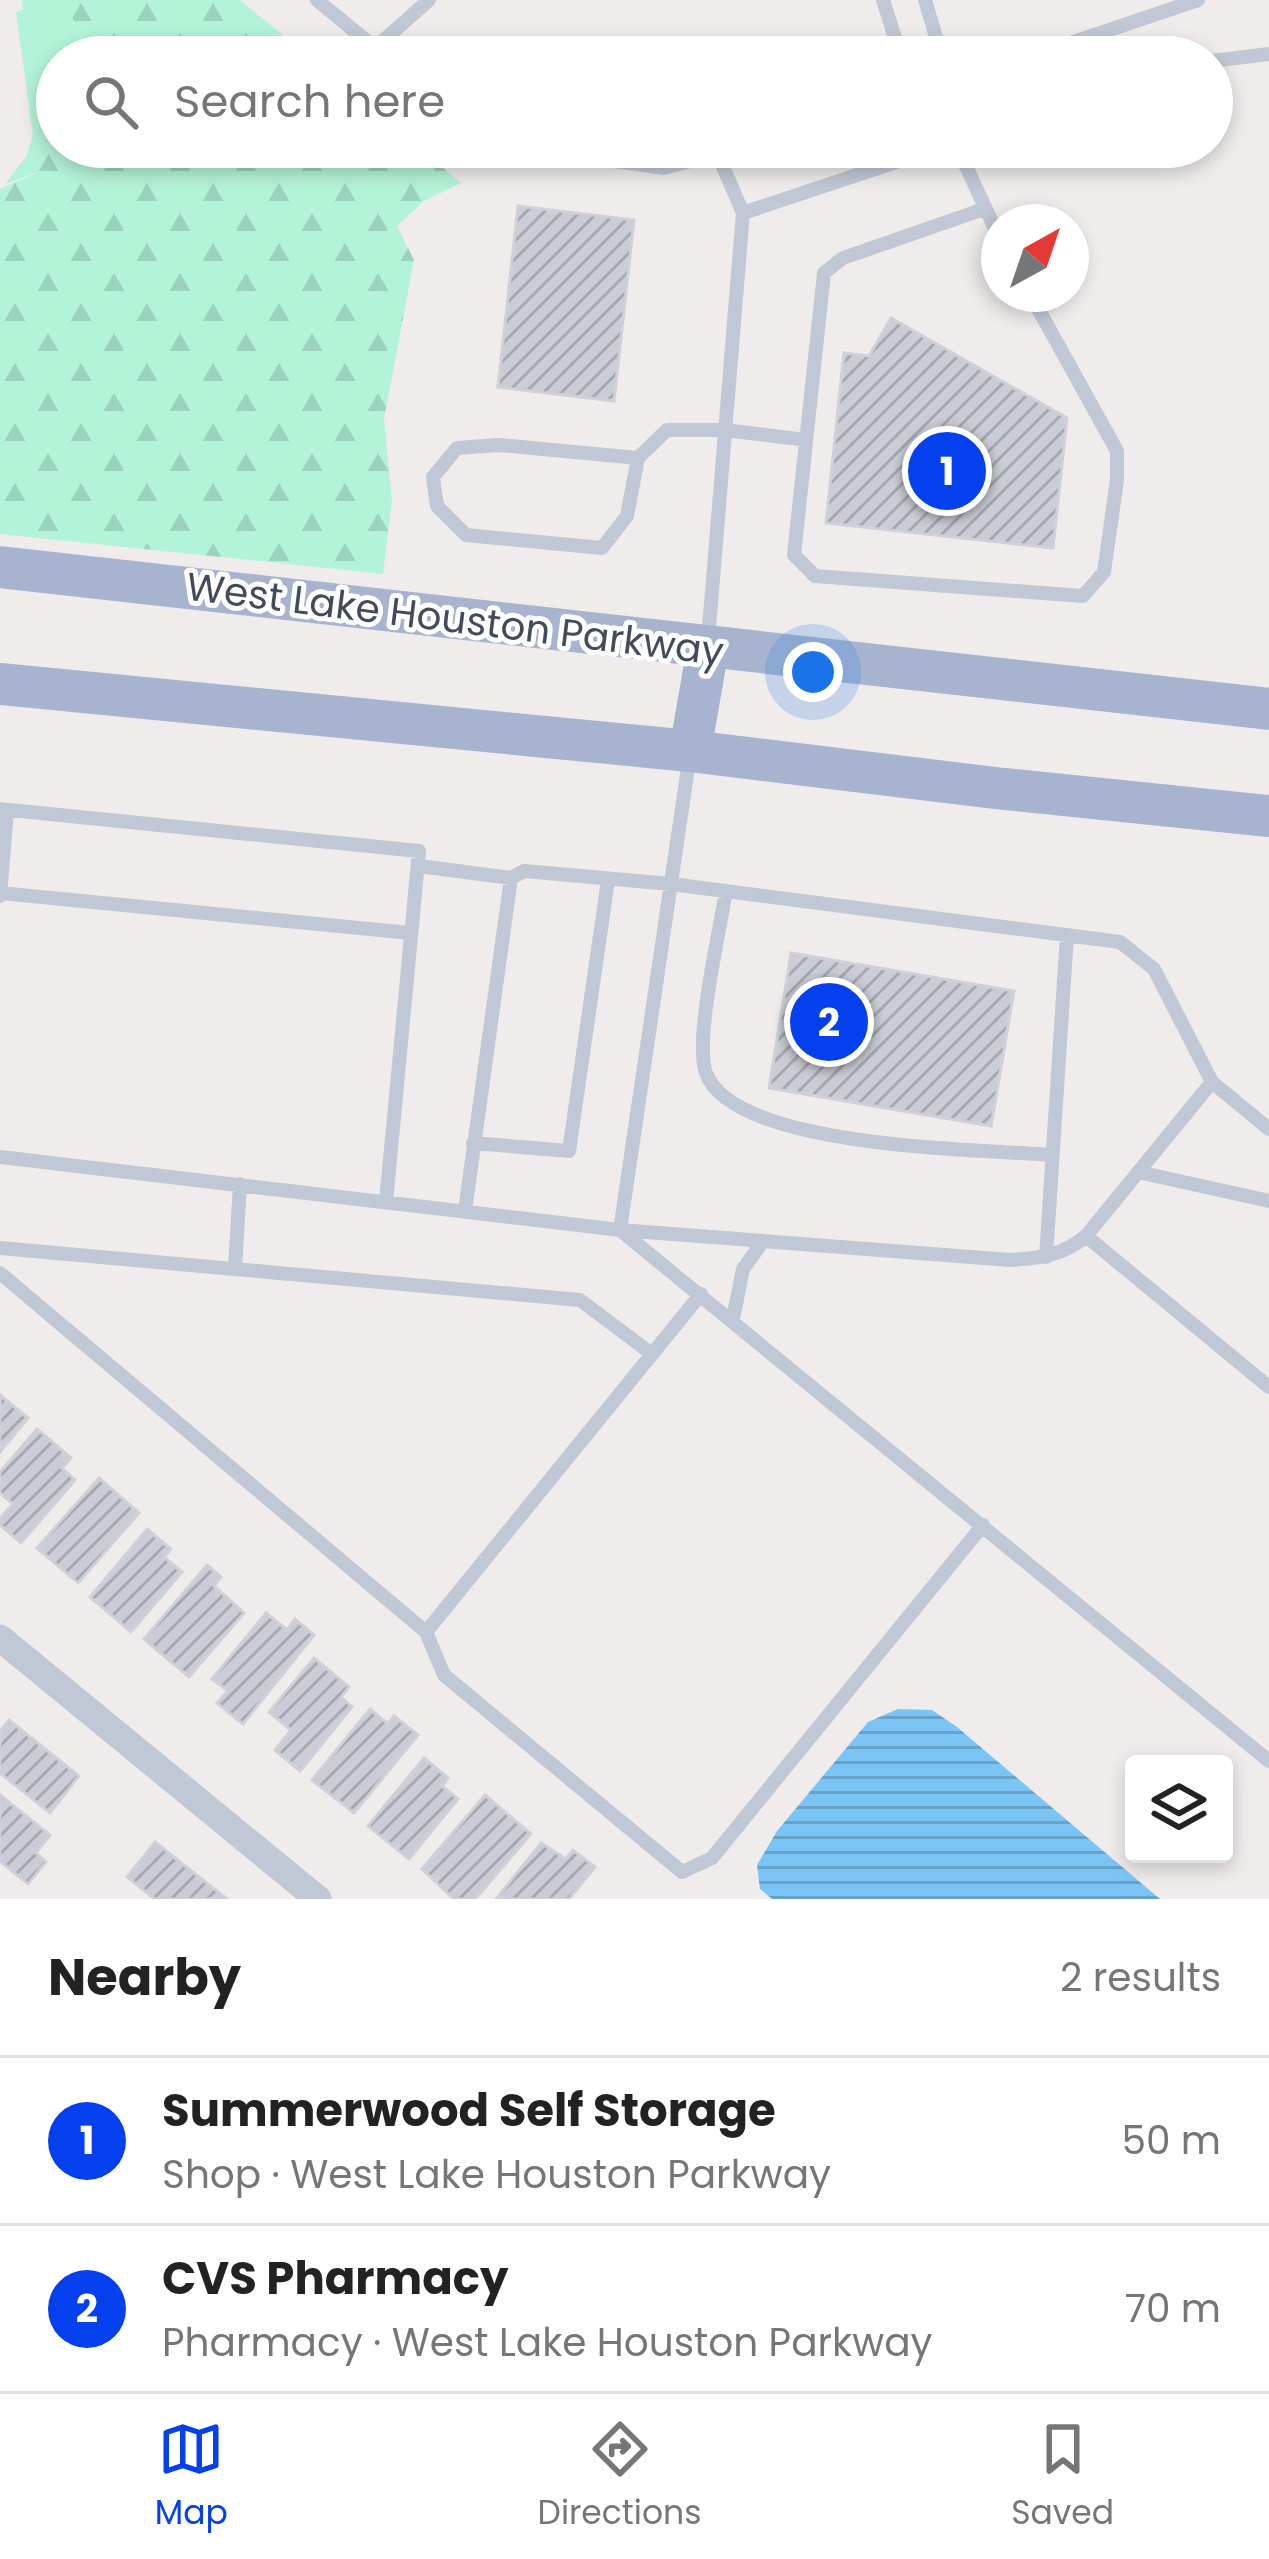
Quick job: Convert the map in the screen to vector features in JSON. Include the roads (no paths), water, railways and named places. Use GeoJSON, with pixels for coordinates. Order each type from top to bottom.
{"type":"FeatureCollection","features":[{"type":"Feature","properties":{"kind":"main road","name":"West Lake Houston Parkway"},"geometry":{"type":"LineString","coordinates":[[0,567],[1269,709]]}},
{"type":"Feature","properties":{"kind":"main road"},"geometry":{"type":"LineString","coordinates":[[690,751],[708,648]]}},
{"type":"Feature","properties":{"kind":"main road"},"geometry":{"type":"LineString","coordinates":[[0,684],[690,751],[1269,816]]}},
{"type":"Feature","properties":{"kind":"street"},"geometry":{"type":"LineString","coordinates":[[0,1638],[318,1899]]}},
{"type":"Feature","properties":{"kind":"lane"},"geometry":{"type":"LineString","coordinates":[[317,0],[361,36]]}},
{"type":"Feature","properties":{"kind":"lane"},"geometry":{"type":"LineString","coordinates":[[395,36],[429,0]]}},
{"type":"Feature","properties":{"kind":"lane"},"geometry":{"type":"LineString","coordinates":[[883,0],[894,36]]}},
{"type":"Feature","properties":{"kind":"lane"},"geometry":{"type":"LineString","coordinates":[[925,0],[936,36]]}},
{"type":"Feature","properties":{"kind":"lane"},"geometry":{"type":"LineString","coordinates":[[1091,36],[1198,0]]}},
{"type":"Feature","properties":{"kind":"lane"},"geometry":{"type":"LineString","coordinates":[[1233,58],[1269,54]]}},
{"type":"Feature","properties":{"kind":"lane"},"geometry":{"type":"LineString","coordinates":[[708,648],[743,213],[723,168]]}},
{"type":"Feature","properties":{"kind":"lane"},"geometry":{"type":"LineString","coordinates":[[743,213],[878,168]]}},
{"type":"Feature","properties":{"kind":"lane"},"geometry":{"type":"LineString","coordinates":[[966,168],[982,204]]}},
{"type":"Feature","properties":{"kind":"lane"},"geometry":{"type":"LineString","coordinates":[[981,210],[843,258],[824,273],[794,555],[814,576],[1083,596],[1104,572],[1117,451],[1040,312]]}},
{"type":"Feature","properties":{"kind":"lane"},"geometry":{"type":"LineString","coordinates":[[638,458],[500,445],[457,448],[434,477],[437,506],[466,536],[602,548],[627,516],[638,458],[667,430],[725,430],[806,440]]}},
{"type":"Feature","properties":{"kind":"lane"},"geometry":{"type":"LineString","coordinates":[[620,1230],[690,751]]}},
{"type":"Feature","properties":{"kind":"lane"},"geometry":{"type":"LineString","coordinates":[[386,1202],[419,851],[4,810],[0,895],[410,933]]}},
{"type":"Feature","properties":{"kind":"lane"},"geometry":{"type":"LineString","coordinates":[[419,866],[511,878],[524,872],[670,884],[1120,942],[1154,969],[1212,1082],[1269,1129]]}},
{"type":"Feature","properties":{"kind":"lane"},"geometry":{"type":"LineString","coordinates":[[465,1211],[511,878]]}},
{"type":"Feature","properties":{"kind":"lane"},"geometry":{"type":"LineString","coordinates":[[473,1143],[568,1151],[608,880]]}},
{"type":"Feature","properties":{"kind":"lane"},"geometry":{"type":"LineString","coordinates":[[726,891],[704,1034],[706,1073],[727,1100],[810,1135],[1052,1155]]}},
{"type":"Feature","properties":{"kind":"lane"},"geometry":{"type":"LineString","coordinates":[[1046,1258],[1066,934]]}},
{"type":"Feature","properties":{"kind":"lane"},"geometry":{"type":"LineString","coordinates":[[0,1157],[620,1230],[1010,1260],[1046,1258],[1066,1253],[1086,1236],[1212,1082]]}},
{"type":"Feature","properties":{"kind":"lane"},"geometry":{"type":"LineString","coordinates":[[1138,1172],[1269,1201]]}},
{"type":"Feature","properties":{"kind":"lane"},"geometry":{"type":"LineString","coordinates":[[236,1269],[240,1184]]}},
{"type":"Feature","properties":{"kind":"lane"},"geometry":{"type":"LineString","coordinates":[[620,1230],[1269,1761]]}},
{"type":"Feature","properties":{"kind":"lane"},"geometry":{"type":"LineString","coordinates":[[1086,1236],[1269,1388]]}},
{"type":"Feature","properties":{"kind":"lane"},"geometry":{"type":"LineString","coordinates":[[733,1319],[743,1269],[763,1241]]}},
{"type":"Feature","properties":{"kind":"lane"},"geometry":{"type":"LineString","coordinates":[[0,1248],[580,1300],[652,1354]]}},
{"type":"Feature","properties":{"kind":"lane"},"geometry":{"type":"LineString","coordinates":[[0,1273],[426,1632],[444,1675],[682,1872],[712,1858],[982,1525]]}},
{"type":"Feature","properties":{"kind":"lane"},"geometry":{"type":"LineString","coordinates":[[426,1632],[701,1294]]}},
{"type":"Feature","properties":{"kind":"water"},"geometry":{"type":"Polygon","coordinates":[[[898,1709],[932,1710],[957,1727],[1160,1899],[772,1899],[760,1889],[757,1865],[777,1831],[868,1722],[898,1709]]]}},
{"type":"Feature","properties":{"kind":"place","name":"Summerwood Self Storage"},"geometry":{"type":"Point","coordinates":[947,471]}},
{"type":"Feature","properties":{"kind":"place","name":"CVS Pharmacy"},"geometry":{"type":"Point","coordinates":[829,1022]}}]}
